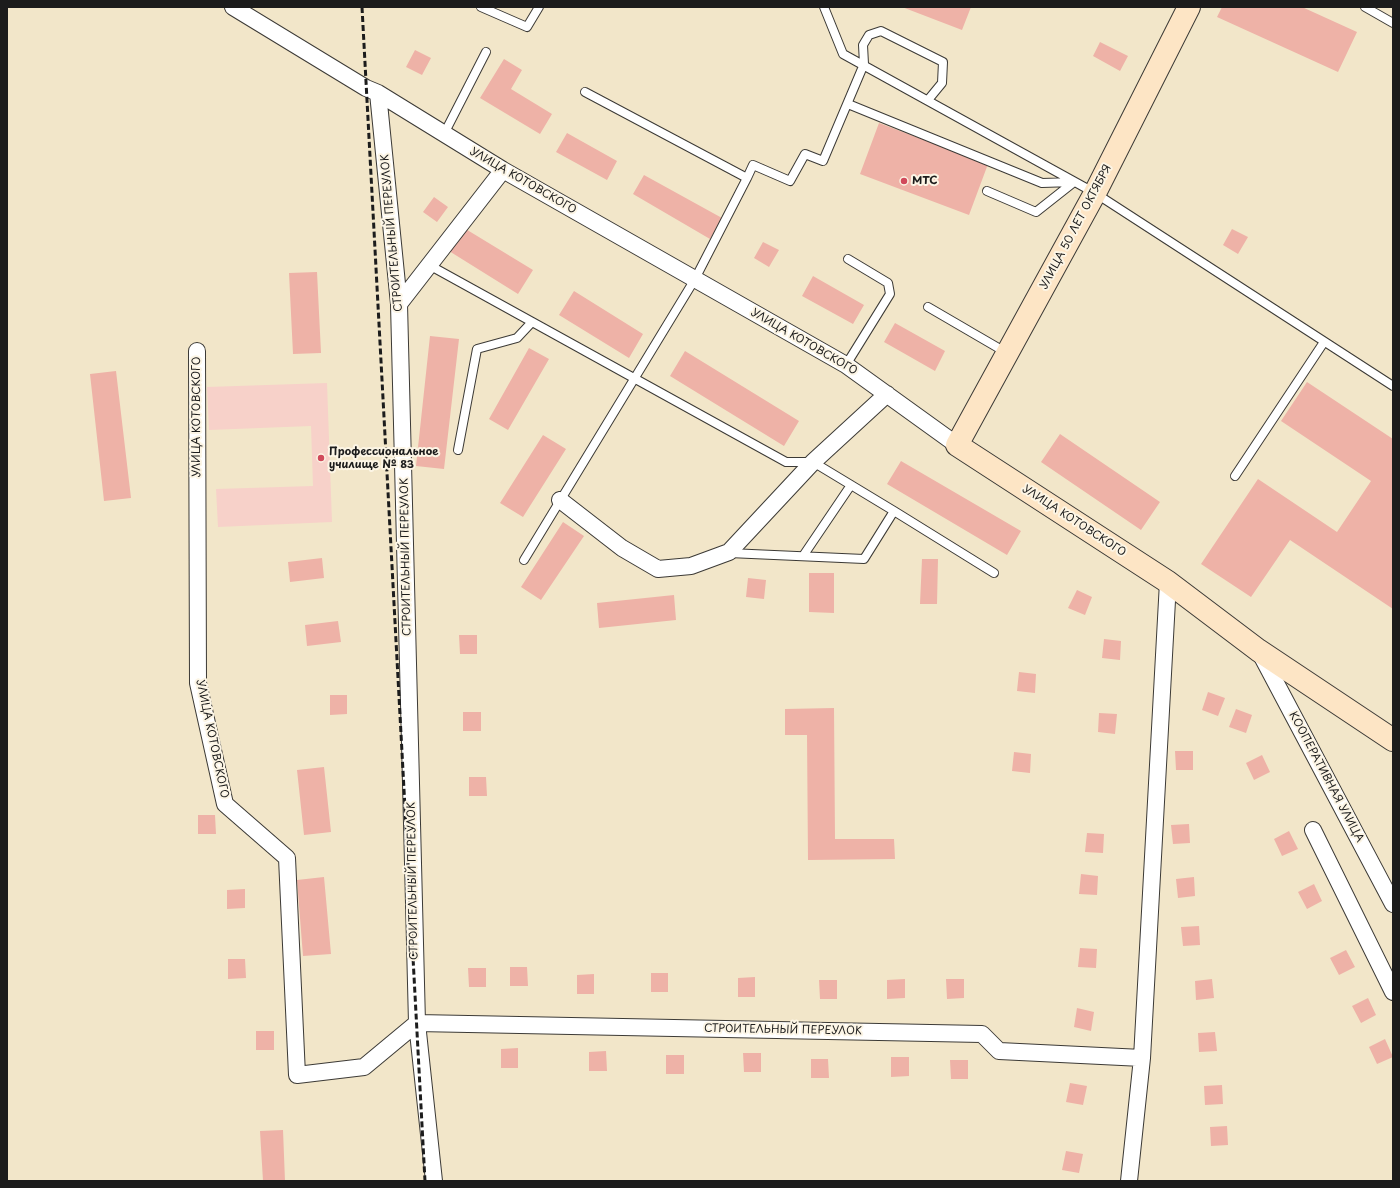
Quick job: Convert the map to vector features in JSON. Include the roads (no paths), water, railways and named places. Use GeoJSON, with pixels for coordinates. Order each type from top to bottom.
{"type":"FeatureCollection","features":[{"type":"Feature","properties":{"kind":"main road","name":"УЛИЦА 50 ЛЕТ ОКТЯБРЯ"},"geometry":{"type":"LineString","coordinates":[[957,445],[1095,193],[1189,7]]}},
{"type":"Feature","properties":{"kind":"main road","name":"УЛИЦА КОТОВСКОГО"},"geometry":{"type":"LineString","coordinates":[[957,445],[1168,582],[1258,650],[1393,740]]}},
{"type":"Feature","properties":{"kind":"street","name":"УЛИЦА КОТОВСКОГО"},"geometry":{"type":"LineString","coordinates":[[233,7],[366,88],[378,92],[503,170],[846,365],[957,445]]}},
{"type":"Feature","properties":{"kind":"street","name":"СТРОИТЕЛЬНЫЙ ПЕРЕУЛОК"},"geometry":{"type":"LineString","coordinates":[[378,92],[400,304],[417,1022],[434,1181]]}},
{"type":"Feature","properties":{"kind":"street"},"geometry":{"type":"LineString","coordinates":[[400,304],[503,170]]}},
{"type":"Feature","properties":{"kind":"street","name":"УЛИЦА КОТОВСКОГО"},"geometry":{"type":"LineString","coordinates":[[197,351],[198,683],[225,804],[287,858],[297,1075],[364,1067],[417,1022]]}},
{"type":"Feature","properties":{"kind":"street"},"geometry":{"type":"LineString","coordinates":[[560,500],[622,548],[658,569],[691,566],[729,552],[813,462],[887,394]]}},
{"type":"Feature","properties":{"kind":"street"},"geometry":{"type":"LineString","coordinates":[[1129,1181],[1142,1058],[1168,582]]}},
{"type":"Feature","properties":{"kind":"street","name":"КООПЕРАТИВНАЯ УЛИЦА"},"geometry":{"type":"LineString","coordinates":[[1258,650],[1393,904]]}},
{"type":"Feature","properties":{"kind":"street"},"geometry":{"type":"LineString","coordinates":[[1313,830],[1393,992]]}},
{"type":"Feature","properties":{"kind":"street","name":"СТРОИТЕЛЬНЫЙ ПЕРЕУЛОК"},"geometry":{"type":"LineString","coordinates":[[417,1022],[982,1034],[999,1051],[1142,1058]]}},
{"type":"Feature","properties":{"kind":"lane"},"geometry":{"type":"LineString","coordinates":[[481,7],[527,27],[540,7]]}},
{"type":"Feature","properties":{"kind":"lane"},"geometry":{"type":"LineString","coordinates":[[824,7],[843,54],[864,64],[1095,193],[1393,386]]}},
{"type":"Feature","properties":{"kind":"lane"},"geometry":{"type":"LineString","coordinates":[[1364,7],[1393,23]]}},
{"type":"Feature","properties":{"kind":"lane"},"geometry":{"type":"LineString","coordinates":[[524,560],[695,279],[753,165],[790,181],[805,154],[823,161],[864,64],[863,45],[869,35],[880,31],[943,62],[942,83],[928,100]]}},
{"type":"Feature","properties":{"kind":"lane"},"geometry":{"type":"LineString","coordinates":[[444,134],[486,52]]}},
{"type":"Feature","properties":{"kind":"lane"},"geometry":{"type":"LineString","coordinates":[[585,92],[747,178]]}},
{"type":"Feature","properties":{"kind":"lane"},"geometry":{"type":"LineString","coordinates":[[848,104],[1042,183],[1074,182]]}},
{"type":"Feature","properties":{"kind":"lane"},"geometry":{"type":"LineString","coordinates":[[987,191],[1036,212],[1074,182]]}},
{"type":"Feature","properties":{"kind":"lane"},"geometry":{"type":"LineString","coordinates":[[846,365],[890,294],[888,283],[848,259]]}},
{"type":"Feature","properties":{"kind":"lane"},"geometry":{"type":"LineString","coordinates":[[429,266],[786,462],[813,462],[994,573]]}},
{"type":"Feature","properties":{"kind":"lane"},"geometry":{"type":"LineString","coordinates":[[928,307],[1007,353]]}},
{"type":"Feature","properties":{"kind":"lane"},"geometry":{"type":"LineString","coordinates":[[458,450],[477,349],[517,338],[532,322]]}},
{"type":"Feature","properties":{"kind":"lane"},"geometry":{"type":"LineString","coordinates":[[1235,476],[1324,342]]}},
{"type":"Feature","properties":{"kind":"lane"},"geometry":{"type":"LineString","coordinates":[[803,556],[851,485]]}},
{"type":"Feature","properties":{"kind":"lane"},"geometry":{"type":"LineString","coordinates":[[729,552],[864,559],[894,511]]}},
{"type":"Feature","properties":{"kind":"railway"},"geometry":{"type":"LineString","coordinates":[[362,7],[425,1181]]}},
{"type":"Feature","properties":{"kind":"place","name":"МТС"},"geometry":{"type":"Point","coordinates":[904,181]}},
{"type":"Feature","properties":{"kind":"place","name":"Профессиональное училище № 83"},"geometry":{"type":"Point","coordinates":[321,458]}}]}
